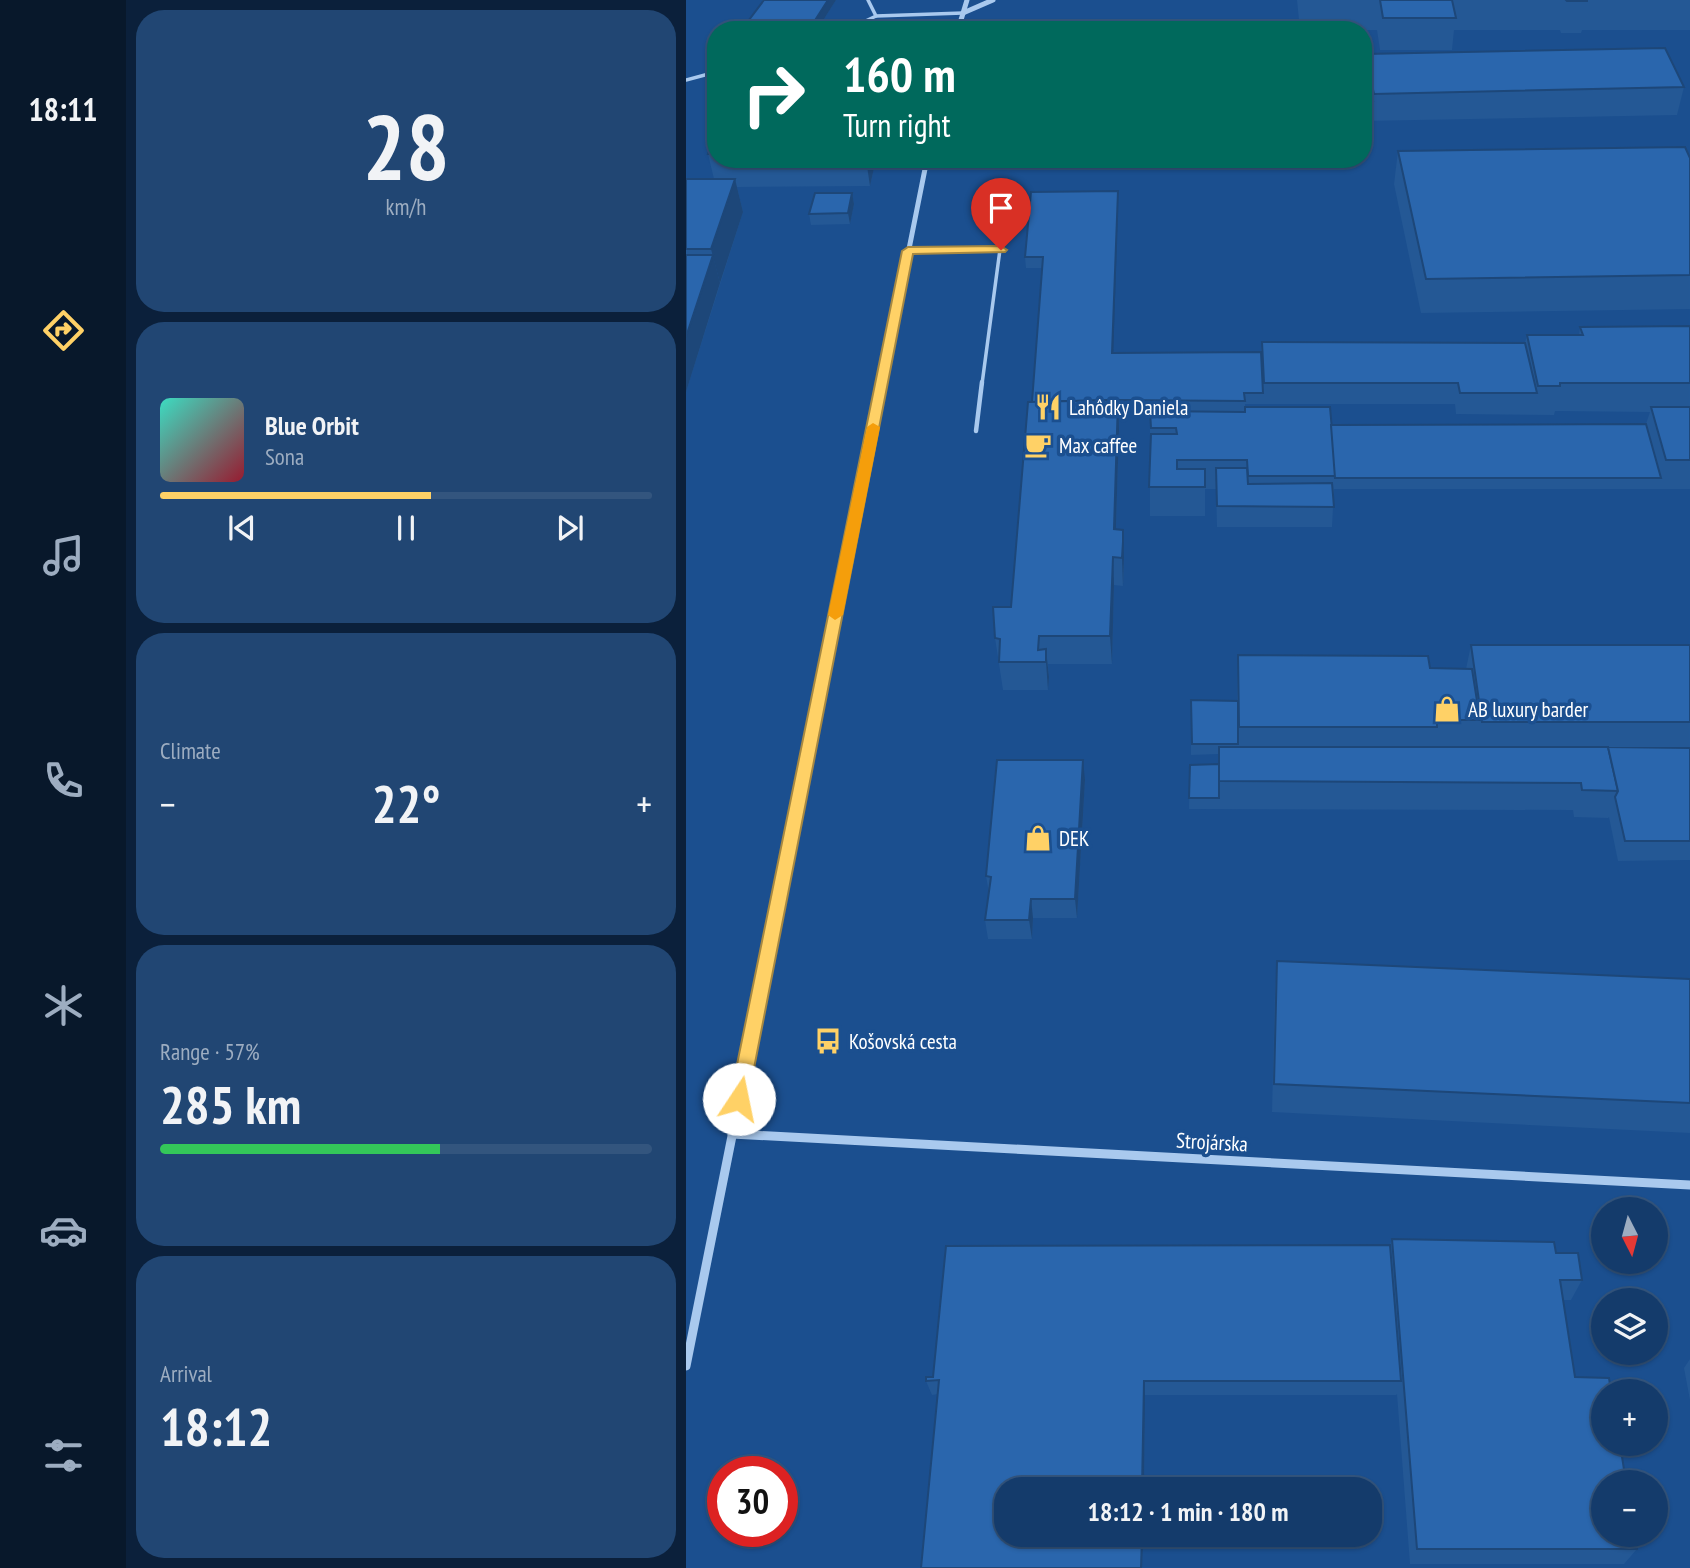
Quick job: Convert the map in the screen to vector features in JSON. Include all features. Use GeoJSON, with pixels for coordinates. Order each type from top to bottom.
{"type":"FeatureCollection","features":[{"type":"Feature","properties":{"kind":"street"},"geometry":{"type":"LineString","coordinates":[[960,21],[967,0]]}},
{"type":"Feature","properties":{"kind":"street"},"geometry":{"type":"LineString","coordinates":[[962,13],[993,0]]}},
{"type":"Feature","properties":{"kind":"street"},"geometry":{"type":"LineString","coordinates":[[686,1366],[925,168]]}},
{"type":"Feature","properties":{"kind":"street","name":"Strojárska"},"geometry":{"type":"LineString","coordinates":[[732,1134],[1690,1185]]}},
{"type":"Feature","properties":{"kind":"lane"},"geometry":{"type":"LineString","coordinates":[[869,0],[876,16]]}},
{"type":"Feature","properties":{"kind":"lane"},"geometry":{"type":"LineString","coordinates":[[866,21],[876,16],[962,13]]}},
{"type":"Feature","properties":{"kind":"lane"},"geometry":{"type":"LineString","coordinates":[[686,80],[707,74]]}},
{"type":"Feature","properties":{"kind":"lane"},"geometry":{"type":"LineString","coordinates":[[976,431],[1003,227]]}},
{"type":"Feature","properties":{"kind":"lane"},"geometry":{"type":"LineString","coordinates":[[908,251],[1001,250]]}},
{"type":"Feature","properties":{"kind":"building"},"geometry":{"type":"Polygon","coordinates":[[[764,0],[828,0],[815,21],[749,20],[764,0]]]}},
{"type":"Feature","properties":{"kind":"building"},"geometry":{"type":"Polygon","coordinates":[[[1380,0],[1452,0],[1456,18],[1383,18],[1380,0]]]}},
{"type":"Feature","properties":{"kind":"building"},"geometry":{"type":"Polygon","coordinates":[[[1665,48],[1684,87],[1374,94],[1372,54],[1665,48]]]}},
{"type":"Feature","properties":{"kind":"building"},"geometry":{"type":"Polygon","coordinates":[[[1685,147],[1690,158],[1690,275],[1426,279],[1398,151],[1685,147]]]}},
{"type":"Feature","properties":{"kind":"building"},"geometry":{"type":"Polygon","coordinates":[[[686,179],[735,179],[711,249],[686,249],[686,179]]]}},
{"type":"Feature","properties":{"kind":"building"},"geometry":{"type":"Polygon","coordinates":[[[1118,191],[1112,353],[1261,352],[1263,393],[1244,393],[1245,401],[1032,402],[1043,257],[1025,257],[1031,192],[1118,191]]]}},
{"type":"Feature","properties":{"kind":"building"},"geometry":{"type":"Polygon","coordinates":[[[815,193],[852,193],[848,213],[809,214],[815,193]]]}},
{"type":"Feature","properties":{"kind":"building"},"geometry":{"type":"Polygon","coordinates":[[[686,255],[713,255],[686,337],[686,255]]]}},
{"type":"Feature","properties":{"kind":"building"},"geometry":{"type":"Polygon","coordinates":[[[1690,326],[1690,383],[1560,383],[1560,386],[1538,386],[1527,335],[1583,335],[1580,327],[1690,326]]]}},
{"type":"Feature","properties":{"kind":"building"},"geometry":{"type":"Polygon","coordinates":[[[1262,342],[1525,343],[1537,393],[1460,393],[1458,383],[1264,383],[1262,342]]]}},
{"type":"Feature","properties":{"kind":"building"},"geometry":{"type":"Polygon","coordinates":[[[1118,400],[1114,529],[1123,530],[1123,542],[1122,558],[1113,557],[1110,636],[1039,636],[1038,650],[1046,649],[1046,662],[999,662],[1000,639],[995,638],[993,607],[1011,607],[1028,402],[1118,400]]]}},
{"type":"Feature","properties":{"kind":"building"},"geometry":{"type":"Polygon","coordinates":[[[1245,407],[1330,407],[1336,476],[1248,476],[1247,460],[1177,460],[1177,469],[1205,469],[1205,487],[1149,487],[1151,434],[1177,434],[1176,428],[1151,428],[1150,411],[1245,412],[1245,407]]]}},
{"type":"Feature","properties":{"kind":"building"},"geometry":{"type":"Polygon","coordinates":[[[1651,407],[1690,407],[1690,460],[1666,460],[1651,407]]]}},
{"type":"Feature","properties":{"kind":"building"},"geometry":{"type":"Polygon","coordinates":[[[1646,424],[1661,478],[1335,478],[1331,425],[1646,424]]]}},
{"type":"Feature","properties":{"kind":"building"},"geometry":{"type":"Polygon","coordinates":[[[1216,468],[1247,468],[1248,484],[1332,483],[1334,507],[1217,506],[1216,468]]]}},
{"type":"Feature","properties":{"kind":"building"},"geometry":{"type":"Polygon","coordinates":[[[1471,645],[1690,645],[1690,722],[1482,722],[1471,645]]]}},
{"type":"Feature","properties":{"kind":"building"},"geometry":{"type":"Polygon","coordinates":[[[1238,655],[1428,656],[1430,668],[1472,669],[1480,720],[1437,720],[1437,727],[1239,727],[1238,655]]]}},
{"type":"Feature","properties":{"kind":"building"},"geometry":{"type":"Polygon","coordinates":[[[1191,700],[1238,701],[1238,744],[1192,744],[1191,700]]]}},
{"type":"Feature","properties":{"kind":"building"},"geometry":{"type":"Polygon","coordinates":[[[1219,747],[1608,747],[1618,791],[1582,790],[1581,783],[1219,781],[1219,747]]]}},
{"type":"Feature","properties":{"kind":"building"},"geometry":{"type":"Polygon","coordinates":[[[1608,747],[1690,748],[1690,841],[1625,841],[1608,747]]]}},
{"type":"Feature","properties":{"kind":"building","name":"DEK"},"geometry":{"type":"Polygon","coordinates":[[[997,760],[1083,760],[1075,899],[1031,899],[1029,920],[985,920],[991,877],[986,876],[997,760]]]}},
{"type":"Feature","properties":{"kind":"building"},"geometry":{"type":"Polygon","coordinates":[[[1219,764],[1219,798],[1189,798],[1190,765],[1219,764]]]}},
{"type":"Feature","properties":{"kind":"building"},"geometry":{"type":"Polygon","coordinates":[[[1277,961],[1690,979],[1690,1103],[1274,1084],[1277,961]]]}},
{"type":"Feature","properties":{"kind":"building"},"geometry":{"type":"Polygon","coordinates":[[[1392,1239],[1554,1242],[1556,1253],[1578,1253],[1582,1280],[1560,1280],[1575,1377],[1609,1379],[1591,1379],[1591,1456],[1622,1456],[1624,1470],[1591,1470],[1591,1547],[1637,1549],[1417,1549],[1392,1239]]]}},
{"type":"Feature","properties":{"kind":"building"},"geometry":{"type":"Polygon","coordinates":[[[1390,1245],[1401,1381],[1144,1381],[1142,1477],[994,1477],[994,1547],[1142,1547],[1141,1568],[921,1568],[939,1380],[926,1381],[926,1377],[933,1377],[946,1246],[1390,1245]]]}},
{"type":"Feature","properties":{"kind":"slow traffic"},"geometry":{"type":"LineString","coordinates":[[835,615],[873,427]]}},
{"type":"Feature","properties":{"kind":"place","name":"Lahôdky Daniela"},"geometry":{"type":"Point","coordinates":[1048,407]}},
{"type":"Feature","properties":{"kind":"place","name":"Max caffee"},"geometry":{"type":"Point","coordinates":[1038,445]}},
{"type":"Feature","properties":{"kind":"place","name":"AB luxury barder"},"geometry":{"type":"Point","coordinates":[1447,709]}},
{"type":"Feature","properties":{"kind":"place","name":"DEK"},"geometry":{"type":"Point","coordinates":[1038,838]}},
{"type":"Feature","properties":{"kind":"place","name":"Košovská cesta"},"geometry":{"type":"Point","coordinates":[828,1041]}},
{"type":"Feature","properties":{"kind":"route"},"geometry":{"type":"LineString","coordinates":[[739,1099],[908,251],[1001,250]]}}]}
